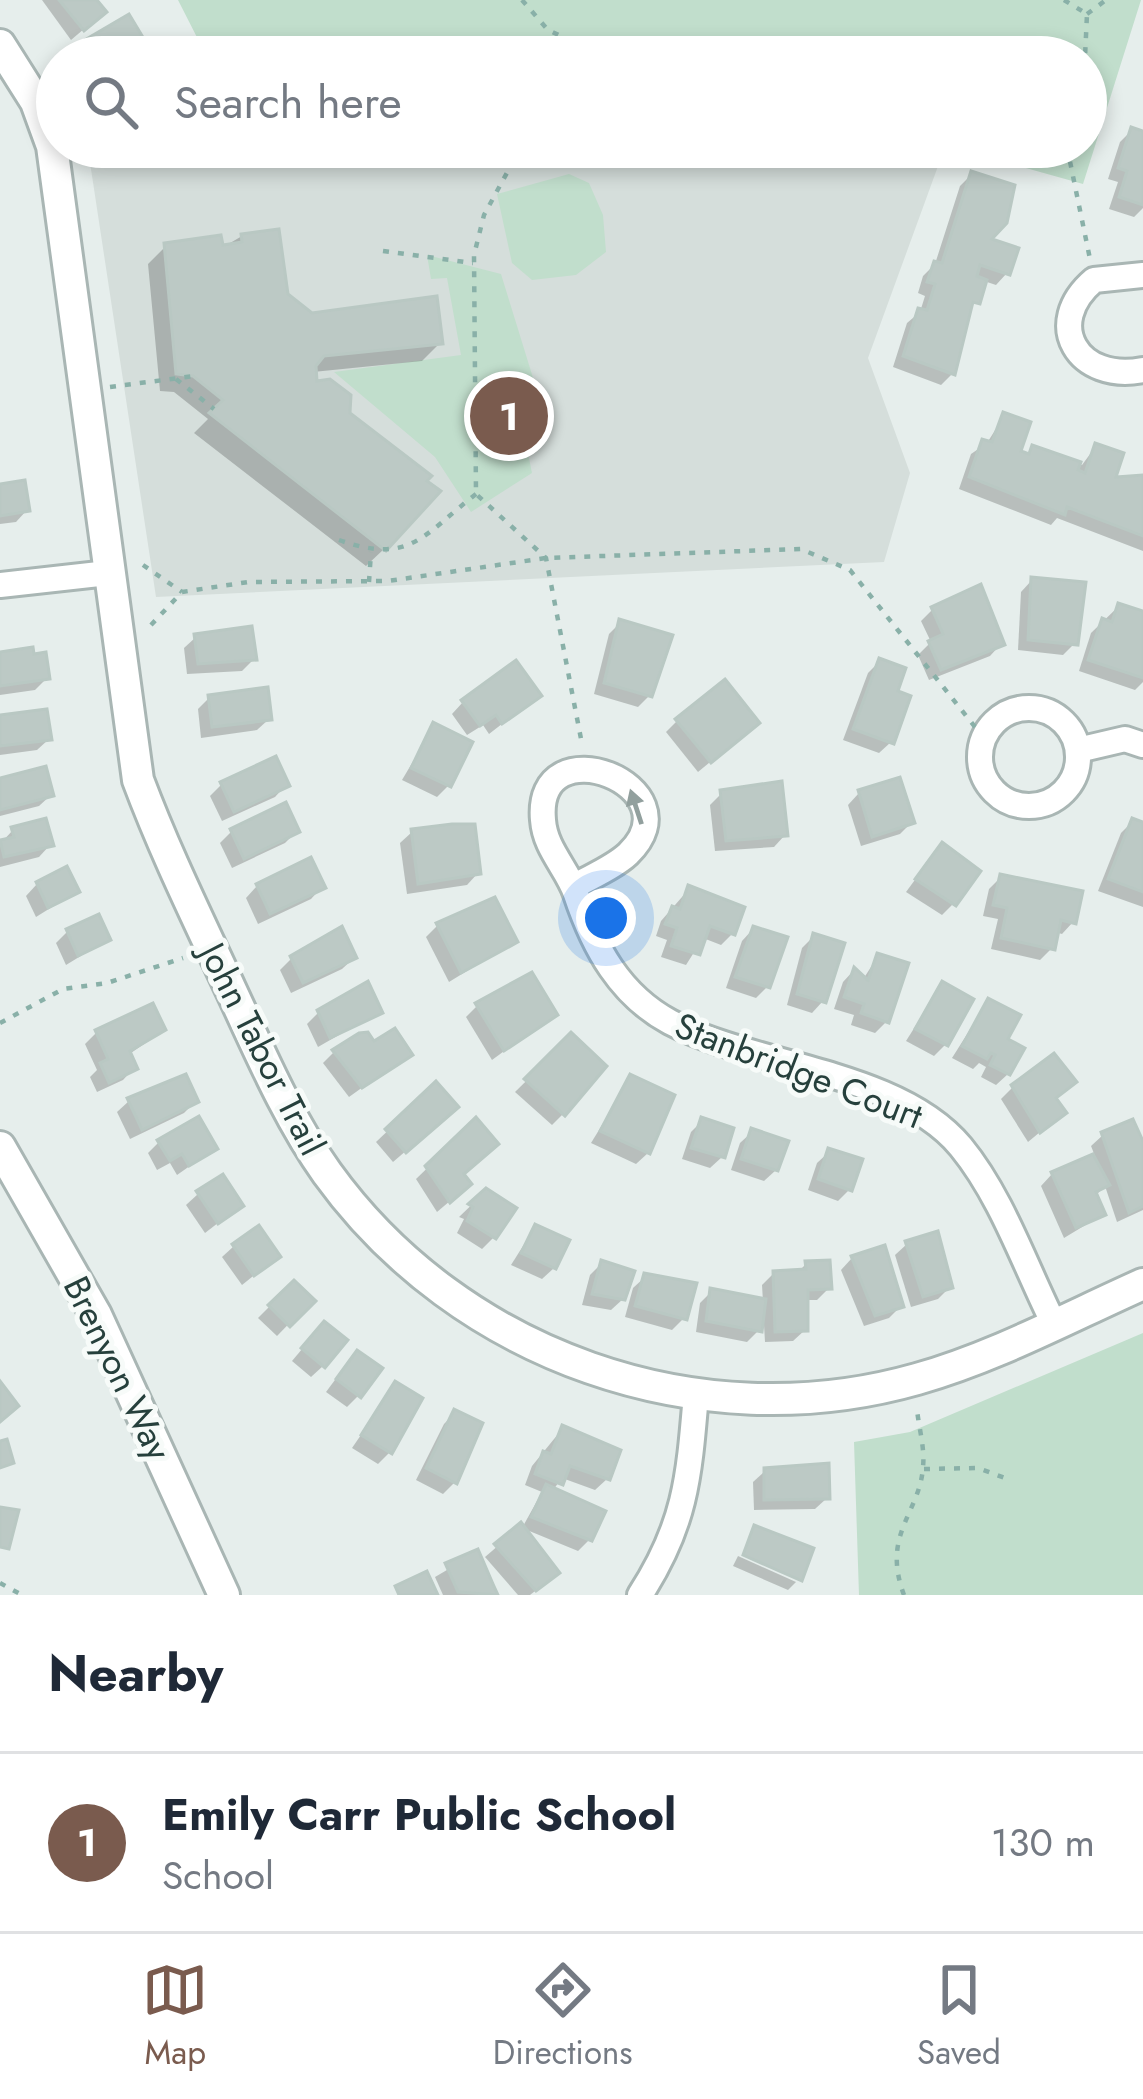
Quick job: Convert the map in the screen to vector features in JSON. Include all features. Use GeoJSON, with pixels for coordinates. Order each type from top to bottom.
{"type":"FeatureCollection","features":[{"type":"Feature","properties":{"kind":"street","name":"John Tabor Trail"},"geometry":{"type":"LineString","coordinates":[[0,45],[36,102]]}},
{"type":"Feature","properties":{"kind":"street","name":"John Tabor Trail"},"geometry":{"type":"LineString","coordinates":[[55,168],[139,780],[166,854],[274,1082],[327,1174],[398,1252],[467,1309],[525,1345],[592,1372],[696,1394],[785,1399],[913,1381],[1143,1284]]}},
{"type":"Feature","properties":{"kind":"street"},"geometry":{"type":"LineString","coordinates":[[1143,275],[1094,280],[1072,311],[1075,349],[1096,369],[1143,370]]}},
{"type":"Feature","properties":{"kind":"street"},"geometry":{"type":"LineString","coordinates":[[0,585],[108,573]]}},
{"type":"Feature","properties":{"kind":"street"},"geometry":{"type":"LineString","coordinates":[[1042,709],[1070,729],[1078,750],[1077,770],[1062,794],[1036,806],[1017,805],[1000,797],[982,774],[983,737],[1007,712],[1042,709]]}},
{"type":"Feature","properties":{"kind":"street"},"geometry":{"type":"LineString","coordinates":[[1078,750],[1125,739],[1143,745]]}},
{"type":"Feature","properties":{"kind":"street"},"geometry":{"type":"LineString","coordinates":[[573,886],[628,854],[644,820],[635,792],[616,772],[587,767]]}},
{"type":"Feature","properties":{"kind":"street","name":"Stanbridge Court"},"geometry":{"type":"LineString","coordinates":[[587,767],[566,775],[548,792],[542,815],[546,841],[573,886],[608,966],[640,1006],[687,1031],[875,1093],[941,1127],[983,1178],[1054,1324]]}},
{"type":"Feature","properties":{"kind":"street","name":"Brenyon Way"},"geometry":{"type":"LineString","coordinates":[[0,1147],[96,1315],[224,1595]]}},
{"type":"Feature","properties":{"kind":"street"},"geometry":{"type":"LineString","coordinates":[[640,1595],[670,1549],[681,1510],[696,1394]]}},
{"type":"Feature","properties":{"kind":"path"},"geometry":{"type":"LineString","coordinates":[[522,0],[548,30],[561,36]]}},
{"type":"Feature","properties":{"kind":"path"},"geometry":{"type":"LineString","coordinates":[[1064,0],[1087,14]]}},
{"type":"Feature","properties":{"kind":"path"},"geometry":{"type":"LineString","coordinates":[[1087,14],[1106,0]]}},
{"type":"Feature","properties":{"kind":"path"},"geometry":{"type":"LineString","coordinates":[[1086,36],[1087,14]]}},
{"type":"Feature","properties":{"kind":"path"},"geometry":{"type":"LineString","coordinates":[[510,168],[484,215],[473,263],[476,494],[546,558],[587,767]]}},
{"type":"Feature","properties":{"kind":"path"},"geometry":{"type":"LineString","coordinates":[[1070,168],[1094,280]]}},
{"type":"Feature","properties":{"kind":"path"},"geometry":{"type":"LineString","coordinates":[[383,250],[473,263]]}},
{"type":"Feature","properties":{"kind":"path"},"geometry":{"type":"LineString","coordinates":[[88,391],[194,376]]}},
{"type":"Feature","properties":{"kind":"path"},"geometry":{"type":"LineString","coordinates":[[176,379],[214,409]]}},
{"type":"Feature","properties":{"kind":"path"},"geometry":{"type":"LineString","coordinates":[[339,540],[371,550],[403,549],[476,494]]}},
{"type":"Feature","properties":{"kind":"path"},"geometry":{"type":"LineString","coordinates":[[151,625],[182,592],[266,580],[369,582],[546,558],[787,548],[836,560],[857,578],[983,737]]}},
{"type":"Feature","properties":{"kind":"path"},"geometry":{"type":"LineString","coordinates":[[369,582],[371,550]]}},
{"type":"Feature","properties":{"kind":"path"},"geometry":{"type":"LineString","coordinates":[[143,565],[182,592]]}},
{"type":"Feature","properties":{"kind":"path"},"geometry":{"type":"LineString","coordinates":[[0,1023],[63,989],[107,982],[212,949]]}},
{"type":"Feature","properties":{"kind":"path"},"geometry":{"type":"LineString","coordinates":[[904,1595],[897,1560],[902,1520],[924,1469],[913,1381]]}},
{"type":"Feature","properties":{"kind":"path"},"geometry":{"type":"LineString","coordinates":[[924,1469],[978,1468],[1005,1478]]}},
{"type":"Feature","properties":{"kind":"path"},"geometry":{"type":"LineString","coordinates":[[0,1582],[22,1595]]}},
{"type":"Feature","properties":{"kind":"shaded area"},"geometry":{"type":"Polygon","coordinates":[[[91,168],[937,168],[868,358],[910,473],[884,562],[156,597],[91,168]]]}},
{"type":"Feature","properties":{"kind":"green space"},"geometry":{"type":"Polygon","coordinates":[[[178,0],[1141,0],[1107,108],[1107,36],[196,36],[178,0]]]}},
{"type":"Feature","properties":{"kind":"green space"},"geometry":{"type":"Polygon","coordinates":[[[1025,168],[1088,168],[1083,184],[1025,168]]]}},
{"type":"Feature","properties":{"kind":"green space"},"geometry":{"type":"Polygon","coordinates":[[[569,174],[589,183],[603,215],[606,252],[576,275],[532,280],[512,263],[497,194],[569,174]]]}},
{"type":"Feature","properties":{"kind":"green space"},"geometry":{"type":"Polygon","coordinates":[[[427,255],[501,274],[538,394],[518,404],[532,473],[471,512],[435,457],[334,372],[461,355],[447,278],[431,279],[427,255]]]}},
{"type":"Feature","properties":{"kind":"green space"},"geometry":{"type":"Polygon","coordinates":[[[1143,1333],[1143,1595],[859,1595],[854,1442],[910,1432],[1143,1333]]]}},
{"type":"Feature","properties":{"kind":"building"},"geometry":{"type":"Polygon","coordinates":[[[59,0],[97,0],[107,12],[84,31],[59,0]]]}},
{"type":"Feature","properties":{"kind":"building"},"geometry":{"type":"Polygon","coordinates":[[[129,14],[142,36],[92,36],[129,14]]]}},
{"type":"Feature","properties":{"kind":"building"},"geometry":{"type":"Polygon","coordinates":[[[1131,127],[1143,131],[1143,205],[1119,197],[1127,171],[1118,168],[1131,127]]]}},
{"type":"Feature","properties":{"kind":"building"},"geometry":{"type":"Polygon","coordinates":[[[971,171],[1015,185],[1007,223],[992,239],[1019,248],[1010,275],[980,265],[977,276],[987,280],[980,304],[973,302],[955,375],[903,356],[918,308],[927,310],[935,284],[927,282],[934,261],[942,263],[971,171]]]}},
{"type":"Feature","properties":{"kind":"building"},"geometry":{"type":"Polygon","coordinates":[[[279,229],[288,294],[312,313],[437,296],[443,344],[324,356],[316,366],[317,381],[330,379],[351,395],[350,413],[432,476],[427,481],[441,491],[386,551],[209,413],[223,400],[193,376],[176,374],[164,243],[221,235],[223,245],[242,242],[241,234],[279,229]]]}},
{"type":"Feature","properties":{"kind":"building"},"geometry":{"type":"Polygon","coordinates":[[[1003,412],[1031,422],[1021,451],[1029,454],[1032,445],[1081,462],[1078,470],[1085,473],[1095,443],[1124,453],[1116,477],[1143,475],[1143,536],[1067,507],[1065,515],[969,477],[982,439],[992,442],[1003,412]]]}},
{"type":"Feature","properties":{"kind":"building"},"geometry":{"type":"Polygon","coordinates":[[[25,480],[30,511],[0,516],[0,484],[25,480]]]}},
{"type":"Feature","properties":{"kind":"building"},"geometry":{"type":"Polygon","coordinates":[[[1031,577],[1086,582],[1078,645],[1028,640],[1031,577]]]}},
{"type":"Feature","properties":{"kind":"building"},"geometry":{"type":"Polygon","coordinates":[[[981,584],[1005,645],[941,670],[928,641],[943,634],[931,607],[981,584]]]}},
{"type":"Feature","properties":{"kind":"building"},"geometry":{"type":"Polygon","coordinates":[[[1118,603],[1143,611],[1143,678],[1088,660],[1102,618],[1112,622],[1118,603]]]}},
{"type":"Feature","properties":{"kind":"building"},"geometry":{"type":"Polygon","coordinates":[[[619,619],[673,635],[652,697],[604,683],[619,619]]]}},
{"type":"Feature","properties":{"kind":"building"},"geometry":{"type":"Polygon","coordinates":[[[252,626],[257,660],[198,664],[194,634],[252,626]]]}},
{"type":"Feature","properties":{"kind":"building"},"geometry":{"type":"Polygon","coordinates":[[[33,647],[34,654],[46,652],[50,679],[0,686],[0,652],[33,647]]]}},
{"type":"Feature","properties":{"kind":"building"},"geometry":{"type":"Polygon","coordinates":[[[879,658],[906,668],[898,691],[911,696],[894,744],[853,729],[879,658]]]}},
{"type":"Feature","properties":{"kind":"building"},"geometry":{"type":"Polygon","coordinates":[[[516,660],[542,696],[502,724],[496,715],[480,726],[461,700],[516,660]]]}},
{"type":"Feature","properties":{"kind":"building"},"geometry":{"type":"Polygon","coordinates":[[[725,679],[760,723],[711,763],[675,719],[725,679]]]}},
{"type":"Feature","properties":{"kind":"building"},"geometry":{"type":"Polygon","coordinates":[[[268,687],[272,720],[212,727],[208,695],[268,687]]]}},
{"type":"Feature","properties":{"kind":"building"},"geometry":{"type":"Polygon","coordinates":[[[47,709],[52,740],[0,746],[0,715],[47,709]]]}},
{"type":"Feature","properties":{"kind":"building"},"geometry":{"type":"Polygon","coordinates":[[[433,722],[473,742],[451,787],[411,768],[433,722]]]}},
{"type":"Feature","properties":{"kind":"building"},"geometry":{"type":"Polygon","coordinates":[[[276,756],[290,786],[234,812],[220,782],[276,756]]]}},
{"type":"Feature","properties":{"kind":"building"},"geometry":{"type":"Polygon","coordinates":[[[46,766],[54,796],[0,810],[0,778],[46,766]]]}},
{"type":"Feature","properties":{"kind":"building"},"geometry":{"type":"Polygon","coordinates":[[[900,777],[915,823],[872,837],[858,790],[900,777]]]}},
{"type":"Feature","properties":{"kind":"building"},"geometry":{"type":"Polygon","coordinates":[[[782,781],[788,836],[726,841],[720,790],[782,781]]]}},
{"type":"Feature","properties":{"kind":"building"},"geometry":{"type":"Polygon","coordinates":[[[286,802],[300,832],[244,859],[230,829],[286,802]]]}},
{"type":"Feature","properties":{"kind":"building"},"geometry":{"type":"Polygon","coordinates":[[[46,818],[54,846],[4,857],[0,840],[14,837],[11,827],[46,818]]]}},
{"type":"Feature","properties":{"kind":"building"},"geometry":{"type":"Polygon","coordinates":[[[1132,818],[1143,822],[1143,892],[1108,879],[1132,818]]]}},
{"type":"Feature","properties":{"kind":"building"},"geometry":{"type":"Polygon","coordinates":[[[475,824],[481,874],[418,884],[411,829],[475,824]]]}},
{"type":"Feature","properties":{"kind":"building"},"geometry":{"type":"Polygon","coordinates":[[[942,842],[981,871],[956,906],[915,879],[942,842]]]}},
{"type":"Feature","properties":{"kind":"building"},"geometry":{"type":"Polygon","coordinates":[[[311,857],[326,888],[270,914],[256,884],[311,857]]]}},
{"type":"Feature","properties":{"kind":"building"},"geometry":{"type":"Polygon","coordinates":[[[67,866],[80,892],[48,908],[36,882],[67,866]]]}},
{"type":"Feature","properties":{"kind":"building"},"geometry":{"type":"Polygon","coordinates":[[[1000,874],[1083,891],[1076,924],[1061,920],[1055,950],[1001,938],[1007,908],[993,905],[1000,874]]]}},
{"type":"Feature","properties":{"kind":"building"},"geometry":{"type":"Polygon","coordinates":[[[688,885],[745,907],[735,935],[710,926],[700,955],[671,946],[677,928],[665,924],[672,906],[680,909],[688,885]]]}},
{"type":"Feature","properties":{"kind":"building"},"geometry":{"type":"Polygon","coordinates":[[[495,897],[518,942],[461,973],[436,923],[495,897]]]}},
{"type":"Feature","properties":{"kind":"building"},"geometry":{"type":"Polygon","coordinates":[[[99,914],[111,940],[78,956],[66,929],[99,914]]]}},
{"type":"Feature","properties":{"kind":"building"},"geometry":{"type":"Polygon","coordinates":[[[342,926],[357,958],[303,983],[290,956],[342,926]]]}},
{"type":"Feature","properties":{"kind":"building"},"geometry":{"type":"Polygon","coordinates":[[[753,926],[788,937],[770,988],[735,977],[753,926]]]}},
{"type":"Feature","properties":{"kind":"building"},"geometry":{"type":"Polygon","coordinates":[[[813,933],[845,943],[826,1003],[797,994],[813,933]]]}},
{"type":"Feature","properties":{"kind":"building"},"geometry":{"type":"Polygon","coordinates":[[[877,953],[909,963],[889,1023],[861,1013],[864,1004],[844,997],[854,967],[868,980],[877,953]]]}},
{"type":"Feature","properties":{"kind":"building"},"geometry":{"type":"Polygon","coordinates":[[[532,972],[558,1015],[504,1051],[475,1003],[532,972]]]}},
{"type":"Feature","properties":{"kind":"building"},"geometry":{"type":"Polygon","coordinates":[[[368,981],[383,1013],[330,1038],[317,1010],[368,981]]]}},
{"type":"Feature","properties":{"kind":"building"},"geometry":{"type":"Polygon","coordinates":[[[942,981],[974,999],[948,1046],[915,1029],[942,981]]]}},
{"type":"Feature","properties":{"kind":"building"},"geometry":{"type":"Polygon","coordinates":[[[988,998],[1021,1015],[1008,1039],[1025,1048],[1010,1075],[990,1065],[995,1055],[987,1059],[962,1046],[988,998]]]}},
{"type":"Feature","properties":{"kind":"building"},"geometry":{"type":"Polygon","coordinates":[[[153,1003],[166,1030],[130,1051],[138,1069],[109,1083],[100,1063],[108,1059],[95,1030],[153,1003]]]}},
{"type":"Feature","properties":{"kind":"building"},"geometry":{"type":"Polygon","coordinates":[[[395,1028],[413,1055],[362,1088],[332,1050],[359,1033],[368,1032],[374,1041],[395,1028]]]}},
{"type":"Feature","properties":{"kind":"building"},"geometry":{"type":"Polygon","coordinates":[[[571,1032],[607,1066],[565,1116],[524,1079],[571,1032]]]}},
{"type":"Feature","properties":{"kind":"building"},"geometry":{"type":"Polygon","coordinates":[[[1054,1053],[1077,1082],[1056,1098],[1067,1113],[1040,1133],[1011,1085],[1054,1053]]]}},
{"type":"Feature","properties":{"kind":"building"},"geometry":{"type":"Polygon","coordinates":[[[186,1074],[199,1102],[142,1130],[127,1098],[186,1074]]]}},
{"type":"Feature","properties":{"kind":"building"},"geometry":{"type":"Polygon","coordinates":[[[630,1074],[675,1095],[650,1154],[600,1131],[630,1074]]]}},
{"type":"Feature","properties":{"kind":"building"},"geometry":{"type":"Polygon","coordinates":[[[436,1081],[459,1107],[406,1153],[385,1129],[436,1081]]]}},
{"type":"Feature","properties":{"kind":"building"},"geometry":{"type":"Polygon","coordinates":[[[199,1116],[218,1149],[189,1166],[182,1154],[170,1161],[157,1140],[199,1116]]]}},
{"type":"Feature","properties":{"kind":"building"},"geometry":{"type":"Polygon","coordinates":[[[476,1117],[499,1144],[464,1174],[472,1184],[450,1203],[425,1166],[476,1117]]]}},
{"type":"Feature","properties":{"kind":"building"},"geometry":{"type":"Polygon","coordinates":[[[701,1117],[734,1128],[725,1158],[691,1148],[701,1117]]]}},
{"type":"Feature","properties":{"kind":"building"},"geometry":{"type":"Polygon","coordinates":[[[1133,1119],[1143,1141],[1143,1206],[1129,1213],[1101,1132],[1133,1119]]]}},
{"type":"Feature","properties":{"kind":"building"},"geometry":{"type":"Polygon","coordinates":[[[751,1128],[789,1141],[778,1171],[741,1159],[751,1128]]]}},
{"type":"Feature","properties":{"kind":"building"},"geometry":{"type":"Polygon","coordinates":[[[828,1148],[863,1159],[852,1191],[818,1179],[828,1148]]]}},
{"type":"Feature","properties":{"kind":"building"},"geometry":{"type":"Polygon","coordinates":[[[1093,1154],[1110,1185],[1096,1192],[1106,1215],[1076,1228],[1051,1172],[1093,1154]]]}},
{"type":"Feature","properties":{"kind":"building"},"geometry":{"type":"Polygon","coordinates":[[[223,1174],[244,1206],[218,1224],[196,1191],[223,1174]]]}},
{"type":"Feature","properties":{"kind":"building"},"geometry":{"type":"Polygon","coordinates":[[[486,1188],[517,1208],[496,1239],[467,1221],[473,1207],[468,1204],[486,1188]]]}},
{"type":"Feature","properties":{"kind":"building"},"geometry":{"type":"Polygon","coordinates":[[[535,1224],[570,1240],[556,1269],[521,1253],[535,1224]]]}},
{"type":"Feature","properties":{"kind":"building"},"geometry":{"type":"Polygon","coordinates":[[[259,1225],[281,1257],[254,1276],[232,1244],[259,1225]]]}},
{"type":"Feature","properties":{"kind":"building"},"geometry":{"type":"Polygon","coordinates":[[[938,1231],[953,1288],[923,1297],[905,1241],[938,1231]]]}},
{"type":"Feature","properties":{"kind":"building"},"geometry":{"type":"Polygon","coordinates":[[[885,1245],[904,1307],[875,1316],[851,1256],[885,1245]]]}},
{"type":"Feature","properties":{"kind":"building"},"geometry":{"type":"Polygon","coordinates":[[[601,1260],[635,1271],[625,1300],[592,1294],[601,1260]]]}},
{"type":"Feature","properties":{"kind":"building"},"geometry":{"type":"Polygon","coordinates":[[[830,1260],[832,1289],[808,1290],[808,1331],[775,1332],[773,1271],[806,1269],[805,1261],[830,1260]]]}},
{"type":"Feature","properties":{"kind":"building"},"geometry":{"type":"Polygon","coordinates":[[[644,1273],[697,1283],[687,1320],[635,1306],[644,1273]]]}},
{"type":"Feature","properties":{"kind":"building"},"geometry":{"type":"Polygon","coordinates":[[[294,1280],[316,1301],[290,1327],[268,1305],[294,1280]]]}},
{"type":"Feature","properties":{"kind":"building"},"geometry":{"type":"Polygon","coordinates":[[[710,1288],[766,1299],[762,1332],[706,1321],[710,1288]]]}},
{"type":"Feature","properties":{"kind":"building"},"geometry":{"type":"Polygon","coordinates":[[[324,1321],[348,1340],[325,1368],[301,1348],[324,1321]]]}},
{"type":"Feature","properties":{"kind":"building"},"geometry":{"type":"Polygon","coordinates":[[[357,1350],[383,1368],[361,1398],[336,1379],[357,1350]]]}},
{"type":"Feature","properties":{"kind":"building"},"geometry":{"type":"Polygon","coordinates":[[[0,1381],[19,1406],[0,1422],[0,1381]]]}},
{"type":"Feature","properties":{"kind":"building"},"geometry":{"type":"Polygon","coordinates":[[[395,1381],[423,1398],[392,1454],[361,1435],[395,1381]]]}},
{"type":"Feature","properties":{"kind":"building"},"geometry":{"type":"Polygon","coordinates":[[[454,1409],[483,1423],[457,1484],[426,1468],[454,1409]]]}},
{"type":"Feature","properties":{"kind":"building"},"geometry":{"type":"Polygon","coordinates":[[[562,1425],[621,1450],[610,1480],[570,1466],[563,1485],[535,1474],[543,1451],[551,1454],[562,1425]]]}},
{"type":"Feature","properties":{"kind":"building"},"geometry":{"type":"Polygon","coordinates":[[[7,1439],[14,1463],[0,1468],[0,1441],[7,1439]]]}},
{"type":"Feature","properties":{"kind":"building"},"geometry":{"type":"Polygon","coordinates":[[[829,1463],[830,1499],[764,1500],[764,1468],[829,1463]]]}},
{"type":"Feature","properties":{"kind":"building"},"geometry":{"type":"Polygon","coordinates":[[[546,1484],[606,1511],[592,1541],[531,1517],[546,1484]]]}},
{"type":"Feature","properties":{"kind":"building"},"geometry":{"type":"Polygon","coordinates":[[[0,1507],[19,1510],[9,1549],[0,1547],[0,1507]]]}},
{"type":"Feature","properties":{"kind":"building"},"geometry":{"type":"Polygon","coordinates":[[[521,1522],[560,1573],[536,1591],[494,1544],[521,1522]]]}},
{"type":"Feature","properties":{"kind":"building"},"geometry":{"type":"Polygon","coordinates":[[[754,1525],[814,1548],[802,1581],[743,1555],[754,1525]]]}},
{"type":"Feature","properties":{"kind":"building"},"geometry":{"type":"Polygon","coordinates":[[[478,1549],[498,1595],[458,1592],[445,1563],[478,1549]]]}},
{"type":"Feature","properties":{"kind":"building"},"geometry":{"type":"Polygon","coordinates":[[[427,1571],[438,1595],[399,1595],[395,1586],[427,1571]]]}},
{"type":"Feature","properties":{"kind":"place","name":"Emily Carr Public School"},"geometry":{"type":"Point","coordinates":[509,416]}}]}
